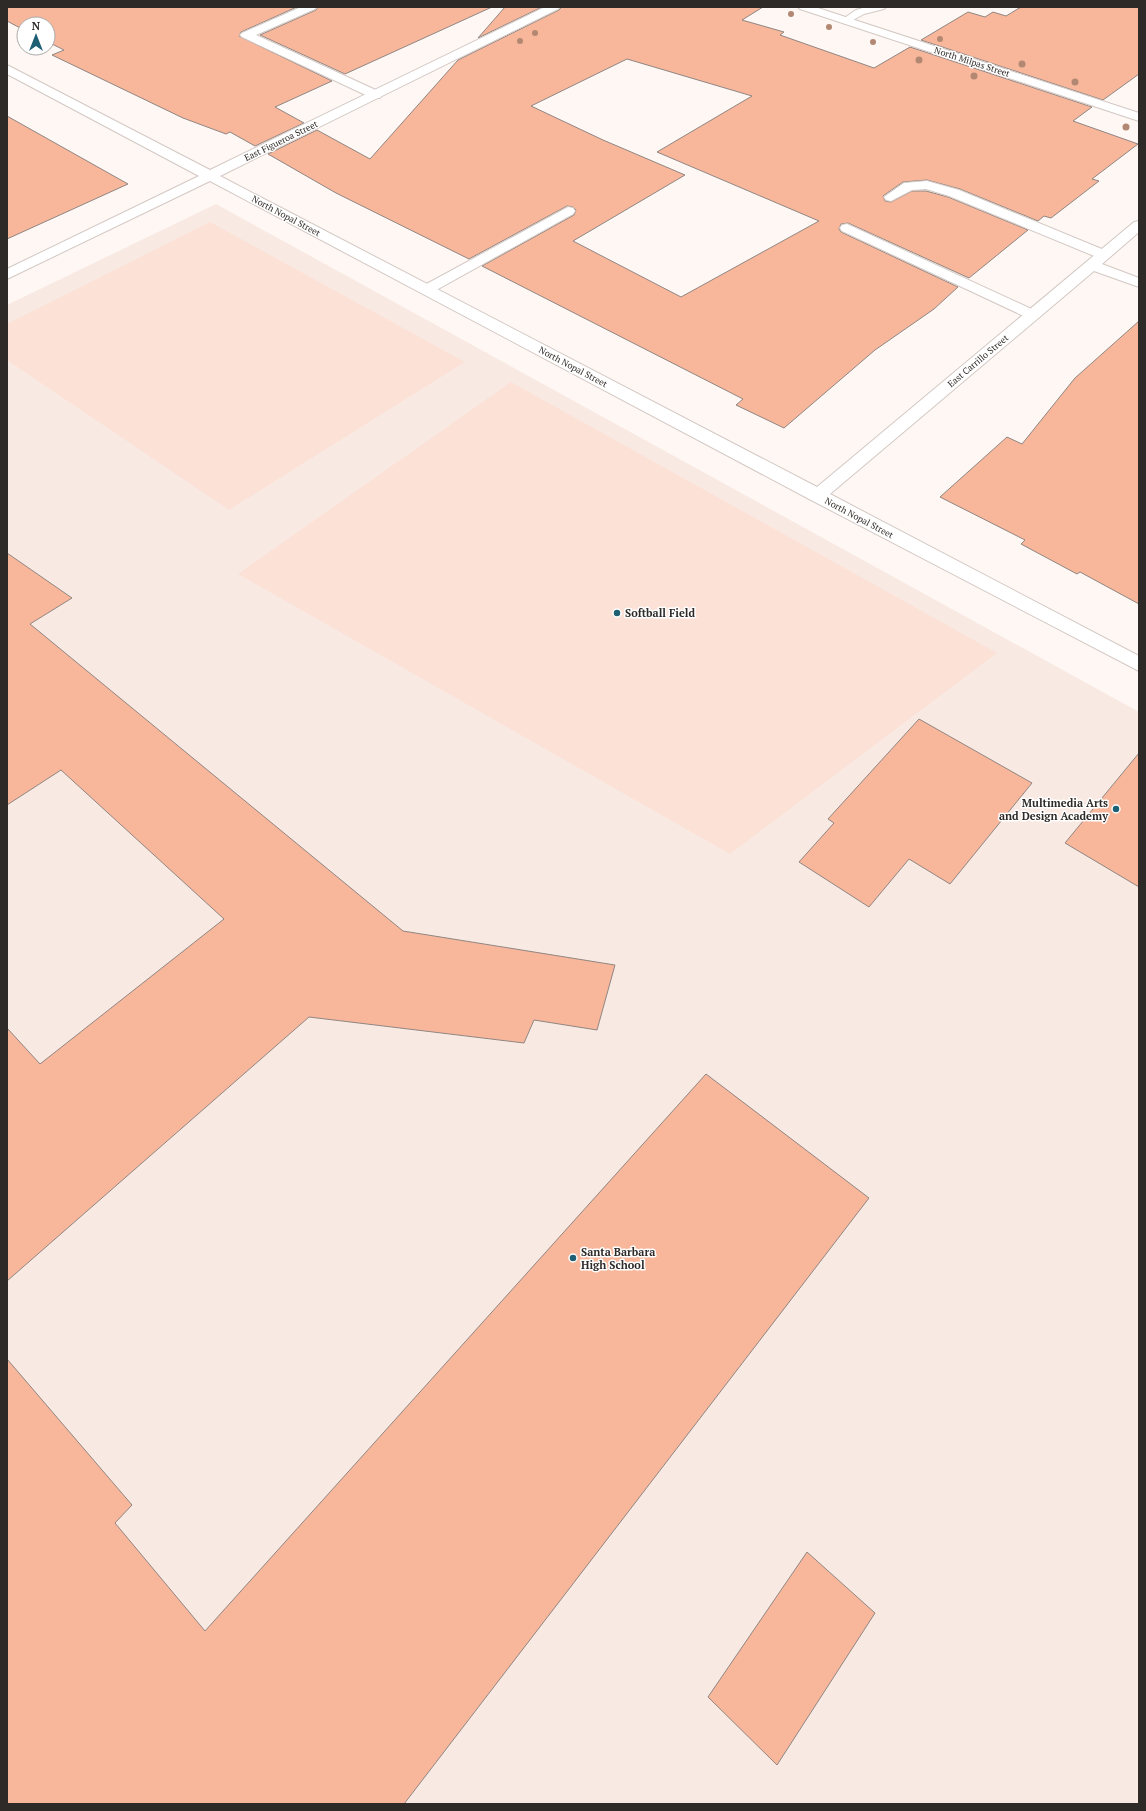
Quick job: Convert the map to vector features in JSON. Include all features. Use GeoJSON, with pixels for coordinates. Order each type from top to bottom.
{"type":"FeatureCollection","features":[{"type":"Feature","properties":{"kind":"street"},"geometry":{"type":"LineString","coordinates":[[311,7],[246,35],[376,95]]}},
{"type":"Feature","properties":{"kind":"street","name":"East Figueroa Street"},"geometry":{"type":"LineString","coordinates":[[7,275],[554,7]]}},
{"type":"Feature","properties":{"kind":"street","name":"North Milpas Street"},"geometry":{"type":"LineString","coordinates":[[804,7],[1139,117]]}},
{"type":"Feature","properties":{"kind":"street"},"geometry":{"type":"LineString","coordinates":[[846,21],[860,12],[880,7]]}},
{"type":"Feature","properties":{"kind":"street","name":"North Nopal Street"},"geometry":{"type":"LineString","coordinates":[[7,70],[1139,664]]}},
{"type":"Feature","properties":{"kind":"street"},"geometry":{"type":"LineString","coordinates":[[891,197],[909,186],[927,186],[954,193],[1104,255]]}},
{"type":"Feature","properties":{"kind":"street"},"geometry":{"type":"LineString","coordinates":[[426,290],[568,211]]}},
{"type":"Feature","properties":{"kind":"street","name":"East Carrillo Street"},"geometry":{"type":"LineString","coordinates":[[818,496],[1139,225]]}},
{"type":"Feature","properties":{"kind":"street"},"geometry":{"type":"LineString","coordinates":[[847,228],[1033,315]]}},
{"type":"Feature","properties":{"kind":"street"},"geometry":{"type":"LineString","coordinates":[[1092,265],[1139,283]]}},
{"type":"Feature","properties":{"kind":"shaded area","name":"Santa Barbara High School"},"geometry":{"type":"Polygon","coordinates":[[[216,204],[1139,712],[1139,1804],[7,1804],[7,305],[216,204]]]}},
{"type":"Feature","properties":{"kind":"shaded area"},"geometry":{"type":"Polygon","coordinates":[[[210,222],[465,362],[229,510],[7,360],[7,324],[210,222]]]}},
{"type":"Feature","properties":{"kind":"shaded area","name":"Softball Field"},"geometry":{"type":"Polygon","coordinates":[[[511,382],[997,653],[730,854],[238,574],[511,382]]]}},
{"type":"Feature","properties":{"kind":"building"},"geometry":{"type":"Polygon","coordinates":[[[7,7],[297,7],[241,32],[239,36],[332,81],[275,107],[304,123],[255,146],[230,132],[226,134],[183,118],[54,56],[56,56],[56,53],[64,50],[56,46],[56,16],[16,16],[16,26],[7,21],[7,7]]]}},
{"type":"Feature","properties":{"kind":"building"},"geometry":{"type":"Polygon","coordinates":[[[318,7],[492,7],[345,74],[260,35],[316,10],[318,7]]]}},
{"type":"Feature","properties":{"kind":"building"},"geometry":{"type":"Polygon","coordinates":[[[505,7],[542,7],[478,38],[505,7]]]}},
{"type":"Feature","properties":{"kind":"building"},"geometry":{"type":"Polygon","coordinates":[[[562,7],[763,7],[742,20],[784,32],[780,35],[874,68],[910,47],[1092,107],[1073,121],[1138,144],[1092,179],[1099,181],[1051,218],[1044,216],[1038,221],[960,189],[927,180],[903,182],[883,196],[885,201],[891,202],[912,191],[926,191],[948,197],[1028,230],[969,278],[848,223],[841,224],[839,229],[841,232],[958,287],[934,309],[875,350],[784,428],[736,405],[743,399],[482,266],[574,215],[576,210],[573,207],[567,206],[469,259],[336,193],[268,154],[317,130],[370,159],[458,60],[559,10],[562,7]],[[627,59],[531,106],[603,140],[685,175],[573,241],[681,297],[819,221],[657,152],[752,96],[627,59]]]}},
{"type":"Feature","properties":{"kind":"building"},"geometry":{"type":"Polygon","coordinates":[[[1021,7],[1139,7],[1139,74],[1103,100],[921,40],[968,12],[985,17],[993,12],[1006,16],[1021,7]]]}},
{"type":"Feature","properties":{"kind":"building"},"geometry":{"type":"Polygon","coordinates":[[[7,116],[128,184],[7,239],[7,116]]]}},
{"type":"Feature","properties":{"kind":"building"},"geometry":{"type":"Polygon","coordinates":[[[1139,321],[1139,604],[1080,572],[1077,574],[1021,544],[1025,540],[940,497],[1007,437],[1022,444],[1075,378],[1139,321]]]}},
{"type":"Feature","properties":{"kind":"building"},"geometry":{"type":"Polygon","coordinates":[[[7,553],[72,598],[30,624],[403,931],[615,965],[597,1030],[534,1020],[524,1043],[309,1017],[7,1281],[7,1028],[40,1064],[224,919],[61,770],[7,805],[7,553]]]}},
{"type":"Feature","properties":{"kind":"building"},"geometry":{"type":"Polygon","coordinates":[[[919,719],[1032,783],[950,884],[909,859],[869,907],[799,862],[834,823],[828,819],[919,719]]]}},
{"type":"Feature","properties":{"kind":"building","name":"Multimedia Arts and Design Academy"},"geometry":{"type":"Polygon","coordinates":[[[1139,753],[1139,887],[1065,843],[1139,753]]]}},
{"type":"Feature","properties":{"kind":"building"},"geometry":{"type":"Polygon","coordinates":[[[706,1074],[869,1198],[404,1804],[7,1804],[7,1359],[132,1505],[115,1523],[205,1631],[706,1074]]]}},
{"type":"Feature","properties":{"kind":"building"},"geometry":{"type":"Polygon","coordinates":[[[807,1552],[875,1613],[777,1765],[708,1697],[807,1552]]]}},
{"type":"Feature","properties":{"kind":"place","name":"Softball Field"},"geometry":{"type":"Point","coordinates":[617,613]}},
{"type":"Feature","properties":{"kind":"place","name":"Multimedia Arts and Design Academy"},"geometry":{"type":"Point","coordinates":[1116,809]}},
{"type":"Feature","properties":{"kind":"place","name":"Santa Barbara High School"},"geometry":{"type":"Point","coordinates":[573,1258]}}]}
